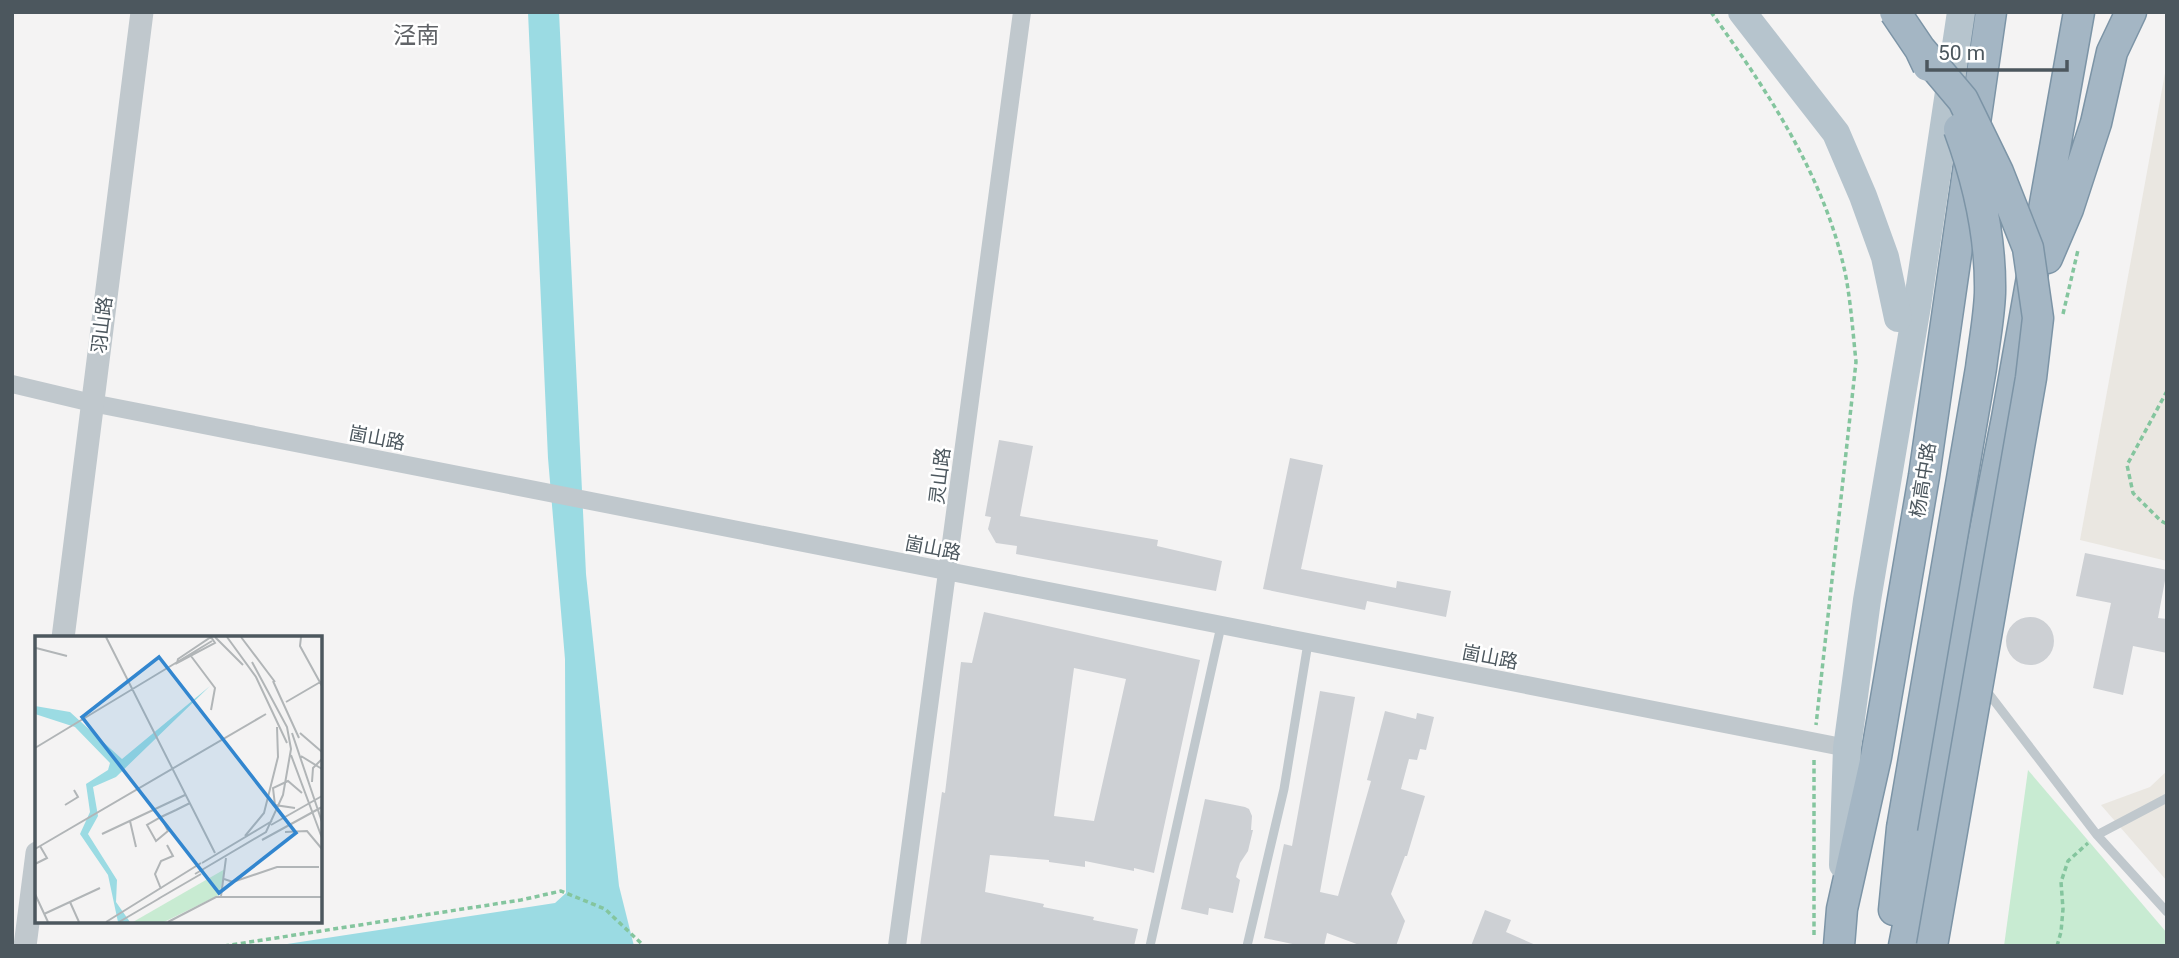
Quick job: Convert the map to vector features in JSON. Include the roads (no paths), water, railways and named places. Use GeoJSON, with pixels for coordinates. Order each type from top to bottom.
{"type":"FeatureCollection","features":[{"type":"Feature","properties":{"kind":"highway"},"geometry":{"type":"LineString","coordinates":[[1895,12],[1920,49],[1963,100],[1998,172],[2028,248],[2038,318],[2031,378],[1933,946]]}},
{"type":"Feature","properties":{"kind":"highway","name":"杨高中路"},"geometry":{"type":"LineString","coordinates":[[1839,946],[1842,909],[1876,757],[1924,476],[1991,12]]}},
{"type":"Feature","properties":{"kind":"highway"},"geometry":{"type":"LineString","coordinates":[[1904,946],[2028,299],[2078,12]]}},
{"type":"Feature","properties":{"kind":"highway"},"geometry":{"type":"LineString","coordinates":[[2028,299],[2068,209],[2096,123],[2112,52],[2131,12]]}},
{"type":"Feature","properties":{"kind":"highway"},"geometry":{"type":"LineString","coordinates":[[1892,946],[1902,828],[1981,369],[1990,294],[1987,229],[1978,184],[1960,131],[1920,49]]}},
{"type":"Feature","properties":{"kind":"main road"},"geometry":{"type":"LineString","coordinates":[[1742,12],[1836,134],[1863,196],[1885,257],[1898,318],[1898,419]]}},
{"type":"Feature","properties":{"kind":"main road"},"geometry":{"type":"LineString","coordinates":[[1842,909],[1847,748],[1867,600],[1917,306],[1961,12]]}},
{"type":"Feature","properties":{"kind":"main road"},"geometry":{"type":"LineString","coordinates":[[1909,946],[1916,882]]}},
{"type":"Feature","properties":{"kind":"street","name":"羽山路"},"geometry":{"type":"LineString","coordinates":[[63,636],[142,12]]}},
{"type":"Feature","properties":{"kind":"street","name":"灵山路"},"geometry":{"type":"LineString","coordinates":[[897,946],[1022,12]]}},
{"type":"Feature","properties":{"kind":"street","name":"崮山路"},"geometry":{"type":"LineString","coordinates":[[12,384],[92,403],[949,573],[1847,748]]}},
{"type":"Feature","properties":{"kind":"street"},"geometry":{"type":"LineString","coordinates":[[25,946],[35,868]]}},
{"type":"Feature","properties":{"kind":"lane"},"geometry":{"type":"LineString","coordinates":[[1150,946],[1221,626]]}},
{"type":"Feature","properties":{"kind":"lane"},"geometry":{"type":"LineString","coordinates":[[1247,946],[1284,789],[1308,643]]}},
{"type":"Feature","properties":{"kind":"lane"},"geometry":{"type":"LineString","coordinates":[[1954,690],[1989,694],[2098,835],[2167,912]]}},
{"type":"Feature","properties":{"kind":"lane"},"geometry":{"type":"LineString","coordinates":[[2098,835],[2167,798]]}},
{"type":"Feature","properties":{"kind":"water"},"geometry":{"type":"Polygon","coordinates":[[[528,12],[559,12],[586,574],[619,886],[634,946],[274,946],[555,903],[566,893],[565,659],[548,458],[528,12]]]}},
{"type":"Feature","properties":{"kind":"district","name":"泾南"},"geometry":{"type":"Point","coordinates":[416,35]}}]}
